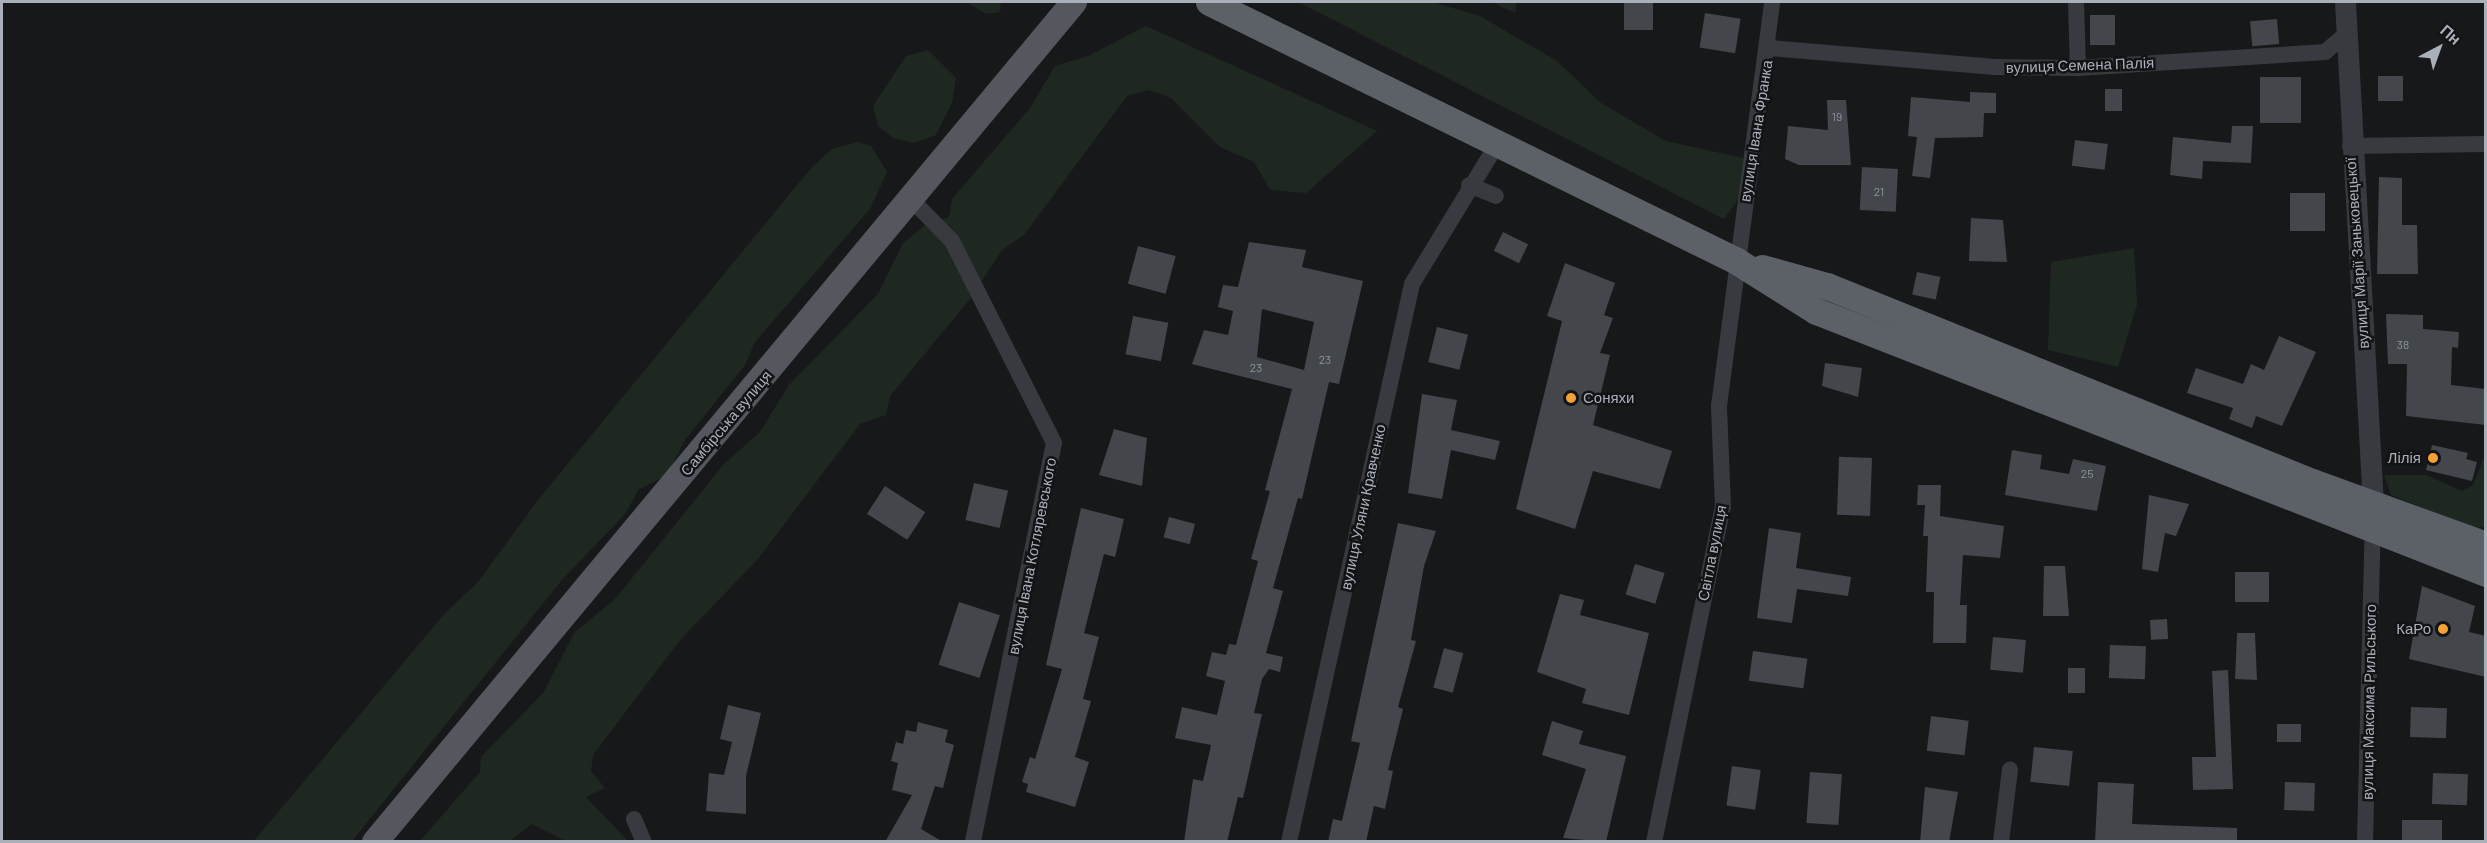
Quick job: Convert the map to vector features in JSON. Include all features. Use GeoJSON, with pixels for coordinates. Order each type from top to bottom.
{"type":"FeatureCollection","features":[{"type":"Feature","properties":{"kind":"highway"},"geometry":{"type":"LineString","coordinates":[[1209,2],[1496,146],[1735,260],[1827,285],[2373,518],[2486,573]]}},
{"type":"Feature","properties":{"kind":"highway"},"geometry":{"type":"LineString","coordinates":[[2373,518],[2486,545]]}},
{"type":"Feature","properties":{"kind":"main road","name":"Самбірська вулиця"},"geometry":{"type":"LineString","coordinates":[[375,842],[912,200],[1074,2]]}},
{"type":"Feature","properties":{"kind":"street","name":"вулиця Івана Франка"},"geometry":{"type":"LineString","coordinates":[[1735,260],[1770,48],[1772,2]]}},
{"type":"Feature","properties":{"kind":"street"},"geometry":{"type":"LineString","coordinates":[[2076,2],[2078,68]]}},
{"type":"Feature","properties":{"kind":"street","name":"вулиця Марії Заньковецької"},"geometry":{"type":"LineString","coordinates":[[2345,2],[2348,33],[2350,146],[2373,518]]}},
{"type":"Feature","properties":{"kind":"street","name":"вулиця Семена Палія"},"geometry":{"type":"LineString","coordinates":[[1770,48],[1995,67],[2078,68],[2325,52],[2348,33]]}},
{"type":"Feature","properties":{"kind":"street"},"geometry":{"type":"LineString","coordinates":[[2350,146],[2486,144]]}},
{"type":"Feature","properties":{"kind":"street","name":"вулиця Уляни Кравченко"},"geometry":{"type":"LineString","coordinates":[[1290,842],[1412,284],[1469,185],[1496,146]]}},
{"type":"Feature","properties":{"kind":"street"},"geometry":{"type":"LineString","coordinates":[[1469,185],[1496,196]]}},
{"type":"Feature","properties":{"kind":"street","name":"вулиця Івана Котляревського"},"geometry":{"type":"LineString","coordinates":[[912,200],[952,241],[1054,443],[973,842]]}},
{"type":"Feature","properties":{"kind":"street","name":"Світла вулиця"},"geometry":{"type":"LineString","coordinates":[[1654,842],[1723,507],[1719,406],[1735,260]]}},
{"type":"Feature","properties":{"kind":"street","name":"вулиця Максима Рильського"},"geometry":{"type":"LineString","coordinates":[[2365,842],[2373,518]]}},
{"type":"Feature","properties":{"kind":"street"},"geometry":{"type":"LineString","coordinates":[[2001,842],[2010,770]]}},
{"type":"Feature","properties":{"kind":"street"},"geometry":{"type":"LineString","coordinates":[[634,819],[644,842]]}},
{"type":"Feature","properties":{"kind":"shaded area"},"geometry":{"type":"Polygon","coordinates":[[[966,2],[1001,2],[1000,12],[986,14],[966,2]]]}},
{"type":"Feature","properties":{"kind":"shaded area"},"geometry":{"type":"Polygon","coordinates":[[[1298,2],[1432,2],[1480,16],[1557,61],[1601,103],[1666,141],[1743,158],[1753,179],[1724,219],[1298,2]]]}},
{"type":"Feature","properties":{"kind":"shaded area"},"geometry":{"type":"Polygon","coordinates":[[[1491,2],[1517,2],[1515,13],[1491,2]]]}},
{"type":"Feature","properties":{"kind":"shaded area"},"geometry":{"type":"Polygon","coordinates":[[[1146,26],[1377,131],[1306,193],[1270,190],[1254,162],[1220,147],[1171,98],[1149,90],[1127,96],[1024,235],[1002,250],[970,299],[890,396],[886,415],[860,424],[758,559],[680,640],[593,755],[591,771],[605,788],[586,797],[628,841],[566,841],[532,824],[509,841],[419,842],[480,772],[481,757],[544,692],[574,633],[616,598],[723,465],[760,432],[789,385],[878,294],[903,243],[924,226],[949,217],[952,199],[1030,108],[1055,66],[1088,56],[1146,26]]]}},
{"type":"Feature","properties":{"kind":"shaded area"},"geometry":{"type":"Polygon","coordinates":[[[928,50],[956,78],[952,103],[936,135],[914,143],[893,138],[878,126],[873,106],[906,56],[928,50]]]}},
{"type":"Feature","properties":{"kind":"shaded area"},"geometry":{"type":"Polygon","coordinates":[[[857,142],[871,146],[887,172],[870,209],[755,342],[745,365],[685,440],[667,475],[638,490],[626,513],[561,581],[352,841],[253,842],[446,612],[478,582],[538,500],[812,167],[832,149],[857,142]]]}},
{"type":"Feature","properties":{"kind":"shaded area"},"geometry":{"type":"Polygon","coordinates":[[[2134,248],[2137,305],[2118,367],[2048,350],[2051,262],[2134,248]]]}},
{"type":"Feature","properties":{"kind":"shaded area"},"geometry":{"type":"Polygon","coordinates":[[[2485,455],[2485,527],[2473,528],[2391,495],[2384,475],[2426,475],[2462,491],[2473,485],[2485,455]]]}},
{"type":"Feature","properties":{"kind":"building"},"geometry":{"type":"Polygon","coordinates":[[[1624,2],[1653,2],[1653,30],[1624,30],[1624,2]]]}},
{"type":"Feature","properties":{"kind":"building"},"geometry":{"type":"Polygon","coordinates":[[[1705,13],[1741,19],[1735,53],[1700,48],[1705,13]]]}},
{"type":"Feature","properties":{"kind":"building"},"geometry":{"type":"Polygon","coordinates":[[[2090,15],[2115,15],[2115,45],[2090,45],[2090,15]]]}},
{"type":"Feature","properties":{"kind":"building"},"geometry":{"type":"Polygon","coordinates":[[[2277,19],[2279,44],[2252,46],[2250,21],[2277,19]]]}},
{"type":"Feature","properties":{"kind":"building"},"geometry":{"type":"Polygon","coordinates":[[[2378,76],[2403,76],[2403,101],[2378,101],[2378,76]]]}},
{"type":"Feature","properties":{"kind":"building"},"geometry":{"type":"Polygon","coordinates":[[[2260,77],[2301,77],[2301,123],[2260,123],[2260,77]]]}},
{"type":"Feature","properties":{"kind":"building"},"geometry":{"type":"Polygon","coordinates":[[[2105,89],[2122,89],[2122,111],[2105,111],[2105,89]]]}},
{"type":"Feature","properties":{"kind":"building"},"geometry":{"type":"Polygon","coordinates":[[[1970,92],[1996,93],[1996,113],[1984,113],[1983,137],[1935,138],[1930,178],[1912,176],[1917,137],[1908,136],[1911,97],[1970,102],[1970,92]]]}},
{"type":"Feature","properties":{"kind":"building"},"geometry":{"type":"Polygon","coordinates":[[[1827,100],[1846,100],[1851,165],[1799,165],[1785,159],[1788,126],[1828,130],[1827,100]]]}},
{"type":"Feature","properties":{"kind":"building"},"geometry":{"type":"Polygon","coordinates":[[[2232,126],[2253,126],[2251,163],[2203,161],[2202,179],[2170,175],[2173,137],[2231,143],[2232,126]]]}},
{"type":"Feature","properties":{"kind":"building"},"geometry":{"type":"Polygon","coordinates":[[[2075,140],[2108,144],[2105,170],[2072,166],[2075,140]]]}},
{"type":"Feature","properties":{"kind":"building"},"geometry":{"type":"Polygon","coordinates":[[[1862,167],[1898,169],[1896,212],[1860,210],[1862,167]]]}},
{"type":"Feature","properties":{"kind":"building"},"geometry":{"type":"Polygon","coordinates":[[[2379,177],[2402,178],[2402,225],[2417,225],[2418,274],[2377,274],[2379,177]]]}},
{"type":"Feature","properties":{"kind":"building"},"geometry":{"type":"Polygon","coordinates":[[[2290,193],[2325,193],[2325,231],[2290,231],[2290,193]]]}},
{"type":"Feature","properties":{"kind":"building"},"geometry":{"type":"Polygon","coordinates":[[[1971,218],[2003,220],[2007,262],[1969,261],[1971,218]]]}},
{"type":"Feature","properties":{"kind":"building"},"geometry":{"type":"Polygon","coordinates":[[[1503,232],[1528,244],[1519,263],[1494,251],[1503,232]]]}},
{"type":"Feature","properties":{"kind":"building"},"geometry":{"type":"Polygon","coordinates":[[[1249,242],[1306,250],[1302,267],[1363,281],[1339,384],[1329,382],[1302,499],[1298,498],[1273,588],[1283,591],[1266,653],[1283,657],[1280,672],[1269,669],[1262,679],[1254,713],[1262,714],[1243,798],[1238,797],[1227,842],[1184,842],[1193,779],[1203,781],[1211,745],[1175,738],[1182,707],[1217,715],[1225,681],[1206,676],[1212,652],[1226,655],[1229,644],[1236,645],[1258,561],[1251,559],[1270,491],[1265,490],[1292,389],[1192,364],[1204,330],[1228,335],[1233,311],[1218,307],[1223,285],[1238,287],[1249,242]],[[1262,309],[1257,357],[1304,370],[1314,322],[1262,309]]]}},
{"type":"Feature","properties":{"kind":"building"},"geometry":{"type":"Polygon","coordinates":[[[1138,246],[1176,256],[1166,294],[1128,284],[1138,246]]]}},
{"type":"Feature","properties":{"kind":"building"},"geometry":{"type":"Polygon","coordinates":[[[1565,263],[1615,283],[1604,315],[1613,318],[1600,353],[1610,355],[1593,425],[1672,451],[1660,489],[1593,471],[1575,529],[1516,509],[1562,321],[1547,316],[1565,263]]]}},
{"type":"Feature","properties":{"kind":"building"},"geometry":{"type":"Polygon","coordinates":[[[1917,272],[1940,277],[1936,299],[1912,294],[1917,272]]]}},
{"type":"Feature","properties":{"kind":"building"},"geometry":{"type":"Polygon","coordinates":[[[2386,314],[2423,315],[2423,329],[2459,332],[2458,348],[2452,347],[2451,385],[2486,389],[2486,425],[2406,416],[2407,364],[2388,364],[2386,314]]]}},
{"type":"Feature","properties":{"kind":"building"},"geometry":{"type":"Polygon","coordinates":[[[1133,316],[1168,323],[1161,361],[1126,354],[1133,316]]]}},
{"type":"Feature","properties":{"kind":"building"},"geometry":{"type":"Polygon","coordinates":[[[1437,327],[1468,335],[1459,370],[1428,362],[1437,327]]]}},
{"type":"Feature","properties":{"kind":"building"},"geometry":{"type":"Polygon","coordinates":[[[2279,336],[2316,352],[2282,426],[2256,416],[2252,428],[2229,419],[2233,408],[2187,393],[2196,368],[2243,384],[2251,364],[2264,370],[2279,336]]]}},
{"type":"Feature","properties":{"kind":"building"},"geometry":{"type":"Polygon","coordinates":[[[1825,363],[1862,368],[1858,397],[1822,386],[1825,363]]]}},
{"type":"Feature","properties":{"kind":"building"},"geometry":{"type":"Polygon","coordinates":[[[1422,394],[1457,400],[1451,430],[1500,441],[1495,460],[1451,450],[1442,499],[1408,493],[1422,394]]]}},
{"type":"Feature","properties":{"kind":"building"},"geometry":{"type":"Polygon","coordinates":[[[1114,429],[1147,438],[1142,486],[1099,475],[1114,429]]]}},
{"type":"Feature","properties":{"kind":"building"},"geometry":{"type":"Polygon","coordinates":[[[2432,445],[2468,453],[2466,459],[2477,462],[2472,481],[2426,470],[2432,445]]]}},
{"type":"Feature","properties":{"kind":"building"},"geometry":{"type":"Polygon","coordinates":[[[2012,450],[2042,455],[2040,469],[2069,474],[2073,459],[2106,466],[2097,511],[2005,495],[2012,450]]]}},
{"type":"Feature","properties":{"kind":"building"},"geometry":{"type":"Polygon","coordinates":[[[1839,457],[1872,458],[1870,516],[1837,515],[1839,457]]]}},
{"type":"Feature","properties":{"kind":"building"},"geometry":{"type":"Polygon","coordinates":[[[974,483],[1008,491],[1000,528],[965,520],[974,483]]]}},
{"type":"Feature","properties":{"kind":"building"},"geometry":{"type":"Polygon","coordinates":[[[1918,485],[1941,485],[1940,516],[2004,526],[2000,558],[1963,555],[1960,605],[1967,605],[1966,643],[1933,643],[1934,592],[1926,592],[1928,536],[1923,536],[1925,505],[1917,505],[1918,485]]]}},
{"type":"Feature","properties":{"kind":"building"},"geometry":{"type":"Polygon","coordinates":[[[885,486],[925,512],[907,540],[867,514],[885,486]]]}},
{"type":"Feature","properties":{"kind":"building"},"geometry":{"type":"Polygon","coordinates":[[[2149,495],[2189,504],[2176,536],[2165,533],[2158,572],[2142,569],[2149,495]]]}},
{"type":"Feature","properties":{"kind":"building"},"geometry":{"type":"Polygon","coordinates":[[[1081,508],[1124,519],[1115,557],[1104,554],[1084,633],[1099,637],[1083,699],[1091,701],[1075,757],[1089,762],[1075,807],[1026,792],[1028,784],[1022,782],[1030,757],[1035,759],[1062,669],[1046,665],[1081,508]]]}},
{"type":"Feature","properties":{"kind":"building"},"geometry":{"type":"Polygon","coordinates":[[[1169,517],[1195,524],[1190,544],[1164,537],[1169,517]]]}},
{"type":"Feature","properties":{"kind":"building"},"geometry":{"type":"Polygon","coordinates":[[[1398,523],[1436,531],[1424,566],[1411,640],[1416,641],[1398,707],[1403,709],[1388,770],[1393,771],[1385,809],[1374,806],[1366,842],[1328,842],[1333,819],[1342,821],[1360,743],[1351,741],[1398,523]]]}},
{"type":"Feature","properties":{"kind":"building"},"geometry":{"type":"Polygon","coordinates":[[[1769,528],[1801,533],[1796,568],[1851,577],[1848,596],[1797,589],[1792,623],[1757,618],[1769,528]]]}},
{"type":"Feature","properties":{"kind":"building"},"geometry":{"type":"Polygon","coordinates":[[[1635,564],[1665,573],[1655,604],[1626,595],[1635,564]]]}},
{"type":"Feature","properties":{"kind":"building"},"geometry":{"type":"Polygon","coordinates":[[[2044,566],[2065,566],[2069,616],[2043,616],[2044,566]]]}},
{"type":"Feature","properties":{"kind":"building"},"geometry":{"type":"Polygon","coordinates":[[[2235,572],[2269,572],[2269,602],[2235,602],[2235,572]]]}},
{"type":"Feature","properties":{"kind":"building","name":"КаРо"},"geometry":{"type":"Polygon","coordinates":[[[2422,586],[2475,606],[2469,632],[2486,636],[2486,677],[2409,659],[2422,586]]]}},
{"type":"Feature","properties":{"kind":"building"},"geometry":{"type":"Polygon","coordinates":[[[1560,594],[1584,600],[1580,615],[1649,633],[1629,715],[1582,703],[1586,689],[1537,672],[1560,594]]]}},
{"type":"Feature","properties":{"kind":"building"},"geometry":{"type":"Polygon","coordinates":[[[959,602],[1000,615],[980,678],[939,665],[959,602]]]}},
{"type":"Feature","properties":{"kind":"building"},"geometry":{"type":"Polygon","coordinates":[[[2167,619],[2168,639],[2151,640],[2150,620],[2167,619]]]}},
{"type":"Feature","properties":{"kind":"building"},"geometry":{"type":"Polygon","coordinates":[[[2237,633],[2255,633],[2257,680],[2235,679],[2237,633]]]}},
{"type":"Feature","properties":{"kind":"building"},"geometry":{"type":"Polygon","coordinates":[[[1993,637],[2026,640],[2023,673],[1990,670],[1993,637]]]}},
{"type":"Feature","properties":{"kind":"building"},"geometry":{"type":"Polygon","coordinates":[[[2110,645],[2146,646],[2145,679],[2109,678],[2110,645]]]}},
{"type":"Feature","properties":{"kind":"building"},"geometry":{"type":"Polygon","coordinates":[[[1444,648],[1463,653],[1453,693],[1433,688],[1444,648]]]}},
{"type":"Feature","properties":{"kind":"building"},"geometry":{"type":"Polygon","coordinates":[[[1753,651],[1807,659],[1803,688],[1749,681],[1753,651]]]}},
{"type":"Feature","properties":{"kind":"building"},"geometry":{"type":"Polygon","coordinates":[[[2068,668],[2085,668],[2085,693],[2068,693],[2068,668]]]}},
{"type":"Feature","properties":{"kind":"building"},"geometry":{"type":"Polygon","coordinates":[[[2228,670],[2233,789],[2193,790],[2192,757],[2216,757],[2212,671],[2228,670]]]}},
{"type":"Feature","properties":{"kind":"building"},"geometry":{"type":"Polygon","coordinates":[[[728,705],[761,713],[746,776],[746,814],[706,811],[709,773],[724,775],[732,742],[720,739],[728,705]]]}},
{"type":"Feature","properties":{"kind":"building"},"geometry":{"type":"Polygon","coordinates":[[[2411,707],[2447,708],[2446,738],[2410,737],[2411,707]]]}},
{"type":"Feature","properties":{"kind":"building"},"geometry":{"type":"Polygon","coordinates":[[[1931,716],[1969,721],[1964,755],[1927,751],[1931,716]]]}},
{"type":"Feature","properties":{"kind":"building"},"geometry":{"type":"Polygon","coordinates":[[[1552,721],[1583,731],[1579,744],[1626,756],[1606,842],[1563,838],[1586,769],[1542,755],[1552,721]]]}},
{"type":"Feature","properties":{"kind":"building"},"geometry":{"type":"Polygon","coordinates":[[[918,722],[948,730],[945,742],[954,745],[943,788],[935,786],[921,829],[943,842],[885,842],[912,795],[892,790],[898,763],[891,761],[896,742],[903,744],[906,730],[916,732],[918,722]]]}},
{"type":"Feature","properties":{"kind":"building"},"geometry":{"type":"Polygon","coordinates":[[[2277,724],[2301,724],[2301,742],[2277,742],[2277,724]]]}},
{"type":"Feature","properties":{"kind":"building"},"geometry":{"type":"Polygon","coordinates":[[[2034,747],[2073,751],[2069,786],[2030,782],[2034,747]]]}},
{"type":"Feature","properties":{"kind":"building"},"geometry":{"type":"Polygon","coordinates":[[[1732,766],[1761,770],[1755,810],[1726,806],[1732,766]]]}},
{"type":"Feature","properties":{"kind":"building"},"geometry":{"type":"Polygon","coordinates":[[[1810,772],[1842,774],[1838,825],[1806,823],[1810,772]]]}},
{"type":"Feature","properties":{"kind":"building"},"geometry":{"type":"Polygon","coordinates":[[[2433,773],[2468,774],[2467,805],[2432,804],[2433,773]]]}},
{"type":"Feature","properties":{"kind":"building"},"geometry":{"type":"Polygon","coordinates":[[[2098,782],[2134,784],[2132,824],[2237,828],[2237,842],[2095,842],[2098,782]]]}},
{"type":"Feature","properties":{"kind":"building"},"geometry":{"type":"Polygon","coordinates":[[[2285,782],[2315,783],[2314,811],[2284,810],[2285,782]]]}},
{"type":"Feature","properties":{"kind":"building"},"geometry":{"type":"Polygon","coordinates":[[[1925,787],[1958,792],[1949,842],[1920,842],[1925,787]]]}},
{"type":"Feature","properties":{"kind":"building"},"geometry":{"type":"Polygon","coordinates":[[[2402,820],[2442,820],[2442,842],[2402,842],[2402,820]]]}},
{"type":"Feature","properties":{"kind":"place","name":"Соняхи"},"geometry":{"type":"Point","coordinates":[1571,398]}},
{"type":"Feature","properties":{"kind":"place","name":"Лілія"},"geometry":{"type":"Point","coordinates":[2433,458]}},
{"type":"Feature","properties":{"kind":"place","name":"КаРо"},"geometry":{"type":"Point","coordinates":[2443,629]}}]}
